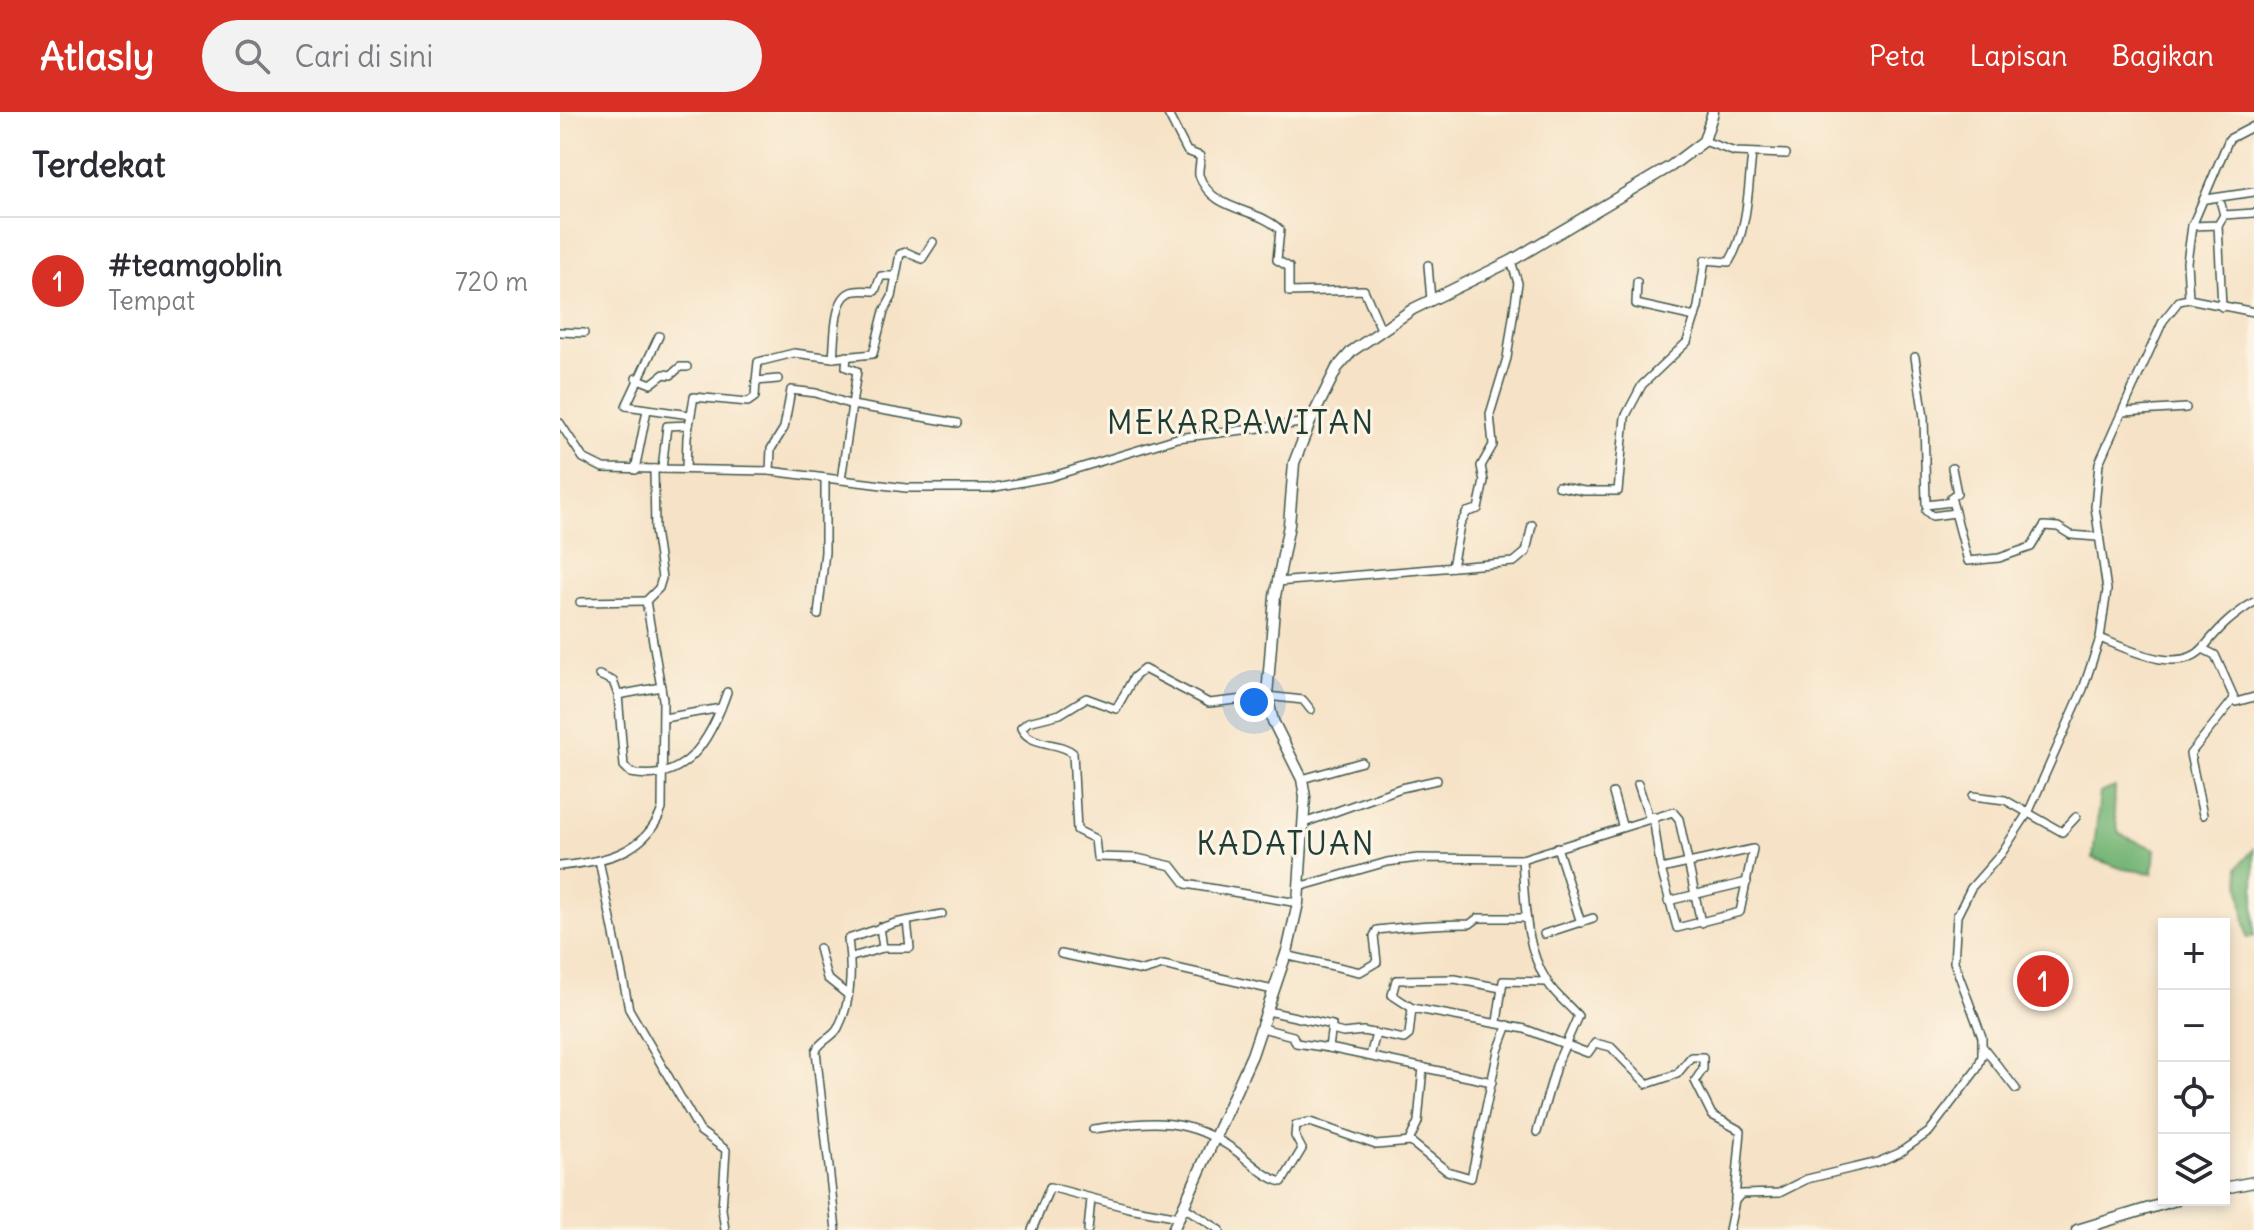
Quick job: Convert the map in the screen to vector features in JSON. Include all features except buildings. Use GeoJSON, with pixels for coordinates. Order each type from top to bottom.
{"type":"FeatureCollection","features":[{"type":"Feature","properties":{"kind":"street"},"geometry":{"type":"LineString","coordinates":[[1167,112],[1187,151],[1201,157],[1201,176],[1231,209],[1268,220],[1280,230],[1277,260],[1289,267],[1291,294],[1364,290],[1381,329]]}},
{"type":"Feature","properties":{"kind":"street"},"geometry":{"type":"LineString","coordinates":[[1173,1230],[1262,1028],[1298,903],[1304,823],[1302,779],[1273,721],[1268,699],[1277,582],[1289,525],[1294,463],[1310,422],[1342,361],[1381,329],[1431,300],[1511,261],[1619,199],[1704,141],[1713,112]]}},
{"type":"Feature","properties":{"kind":"street"},"geometry":{"type":"LineString","coordinates":[[2189,299],[2187,262],[2192,226],[2229,139],[2254,126]]}},
{"type":"Feature","properties":{"kind":"street"},"geometry":{"type":"LineString","coordinates":[[1704,141],[1752,154],[1786,154]]}},
{"type":"Feature","properties":{"kind":"street"},"geometry":{"type":"LineString","coordinates":[[1558,486],[1618,492],[1625,417],[1642,385],[1687,342],[1695,317],[1705,260],[1729,262],[1737,248],[1752,154]]}},
{"type":"Feature","properties":{"kind":"street"},"geometry":{"type":"LineString","coordinates":[[2206,199],[2254,192]]}},
{"type":"Feature","properties":{"kind":"street"},"geometry":{"type":"LineString","coordinates":[[2221,204],[2224,215],[2218,225],[2222,307]]}},
{"type":"Feature","properties":{"kind":"street"},"geometry":{"type":"LineString","coordinates":[[2224,215],[2254,213]]}},
{"type":"Feature","properties":{"kind":"street"},"geometry":{"type":"LineString","coordinates":[[2192,226],[2218,225]]}},
{"type":"Feature","properties":{"kind":"street"},"geometry":{"type":"LineString","coordinates":[[686,469],[690,415],[696,396],[752,401],[757,363],[762,360],[794,353],[833,358],[866,357],[875,352],[902,253],[922,259],[933,242]]}},
{"type":"Feature","properties":{"kind":"street"},"geometry":{"type":"LineString","coordinates":[[1452,567],[1460,525],[1467,512],[1478,509],[1484,481],[1481,466],[1493,445],[1490,414],[1507,358],[1518,283],[1511,261]]}},
{"type":"Feature","properties":{"kind":"street"},"geometry":{"type":"LineString","coordinates":[[1428,265],[1431,300]]}},
{"type":"Feature","properties":{"kind":"street"},"geometry":{"type":"LineString","coordinates":[[833,358],[845,296],[852,291],[874,292],[882,276],[895,276]]}},
{"type":"Feature","properties":{"kind":"street"},"geometry":{"type":"LineString","coordinates":[[1637,282],[1636,304],[1695,317]]}},
{"type":"Feature","properties":{"kind":"street"},"geometry":{"type":"LineString","coordinates":[[2016,1089],[1983,1047],[1976,1015],[1954,962],[1957,916],[1971,888],[2001,854],[2029,811],[2066,733],[2100,638],[2107,590],[2097,537],[2099,463],[2163,321],[2179,301],[2189,299],[2254,312]]}},
{"type":"Feature","properties":{"kind":"street"},"geometry":{"type":"LineString","coordinates":[[560,332],[584,333]]}},
{"type":"Feature","properties":{"kind":"street"},"geometry":{"type":"LineString","coordinates":[[659,336],[636,378],[626,406],[690,415]]}},
{"type":"Feature","properties":{"kind":"street"},"geometry":{"type":"LineString","coordinates":[[841,480],[857,371],[846,367],[847,356]]}},
{"type":"Feature","properties":{"kind":"street"},"geometry":{"type":"LineString","coordinates":[[1915,357],[1924,414],[1926,505],[1952,502]]}},
{"type":"Feature","properties":{"kind":"street"},"geometry":{"type":"LineString","coordinates":[[636,378],[651,384],[664,374],[671,375],[680,367],[687,367]]}},
{"type":"Feature","properties":{"kind":"street"},"geometry":{"type":"LineString","coordinates":[[756,381],[778,379]]}},
{"type":"Feature","properties":{"kind":"street"},"geometry":{"type":"LineString","coordinates":[[770,471],[773,444],[784,428],[791,390],[816,393],[852,405],[957,423]]}},
{"type":"Feature","properties":{"kind":"street"},"geometry":{"type":"LineString","coordinates":[[2124,412],[2186,408]]}},
{"type":"Feature","properties":{"kind":"street"},"geometry":{"type":"LineString","coordinates":[[635,470],[647,410]]}},
{"type":"Feature","properties":{"kind":"street"},"geometry":{"type":"LineString","coordinates":[[560,423],[590,464],[635,470],[770,471],[933,488],[1019,485],[1177,438],[1310,422]]}},
{"type":"Feature","properties":{"kind":"street"},"geometry":{"type":"LineString","coordinates":[[580,602],[646,601],[659,588],[662,578],[655,530],[658,469],[667,426],[689,425]]}},
{"type":"Feature","properties":{"kind":"street"},"geometry":{"type":"LineString","coordinates":[[1952,468],[1957,493],[1951,496],[1952,502],[1967,559],[1971,561],[1999,558],[2031,547],[2044,526],[2057,527],[2068,534],[2097,537]]}},
{"type":"Feature","properties":{"kind":"street"},"geometry":{"type":"LineString","coordinates":[[818,615],[825,552],[825,478]]}},
{"type":"Feature","properties":{"kind":"street"},"geometry":{"type":"LineString","coordinates":[[1926,511],[1932,516],[1955,513]]}},
{"type":"Feature","properties":{"kind":"street"},"geometry":{"type":"LineString","coordinates":[[1277,582],[1519,560],[1526,552],[1532,525]]}},
{"type":"Feature","properties":{"kind":"street"},"geometry":{"type":"LineString","coordinates":[[560,866],[624,854],[656,821],[663,799],[664,718],[646,601]]}},
{"type":"Feature","properties":{"kind":"street"},"geometry":{"type":"LineString","coordinates":[[2100,638],[2131,651],[2171,660],[2203,649],[2222,624],[2254,602]]}},
{"type":"Feature","properties":{"kind":"street"},"geometry":{"type":"LineString","coordinates":[[2203,649],[2215,655],[2233,700],[2242,703],[2254,697]]}},
{"type":"Feature","properties":{"kind":"street"},"geometry":{"type":"LineString","coordinates":[[1298,903],[1186,884],[1174,867],[1151,861],[1097,857],[1095,839],[1077,830],[1073,753],[1065,746],[1033,739],[1021,728],[1028,722],[1060,714],[1086,698],[1116,709],[1134,677],[1144,669],[1209,703],[1245,699],[1303,700],[1311,710]]}},
{"type":"Feature","properties":{"kind":"street"},"geometry":{"type":"LineString","coordinates":[[599,675],[613,681],[618,695],[626,771],[663,775],[697,751],[727,692]]}},
{"type":"Feature","properties":{"kind":"street"},"geometry":{"type":"LineString","coordinates":[[618,695],[661,687]]}},
{"type":"Feature","properties":{"kind":"street"},"geometry":{"type":"LineString","coordinates":[[2203,815],[2190,754],[2233,700]]}},
{"type":"Feature","properties":{"kind":"street"},"geometry":{"type":"LineString","coordinates":[[664,718],[721,708]]}},
{"type":"Feature","properties":{"kind":"street"},"geometry":{"type":"LineString","coordinates":[[1302,779],[1362,762]]}},
{"type":"Feature","properties":{"kind":"street"},"geometry":{"type":"LineString","coordinates":[[1304,823],[1401,788],[1437,780]]}},
{"type":"Feature","properties":{"kind":"street"},"geometry":{"type":"LineString","coordinates":[[1638,784],[1651,817],[1661,869],[1675,928],[1740,912],[1753,849],[1661,869]]}},
{"type":"Feature","properties":{"kind":"street"},"geometry":{"type":"LineString","coordinates":[[1613,793],[1622,825]]}},
{"type":"Feature","properties":{"kind":"street"},"geometry":{"type":"LineString","coordinates":[[1973,796],[2005,800],[2062,832],[2076,817]]}},
{"type":"Feature","properties":{"kind":"street"},"geometry":{"type":"LineString","coordinates":[[1299,887],[1387,862],[1418,858],[1522,859],[1622,825],[1673,812],[1679,819],[1701,923]]}},
{"type":"Feature","properties":{"kind":"street"},"geometry":{"type":"LineString","coordinates":[[1557,847],[1581,923]]}},
{"type":"Feature","properties":{"kind":"street"},"geometry":{"type":"LineString","coordinates":[[1522,859],[1525,918],[1547,982],[1578,1016],[1565,1045],[1537,1132]]}},
{"type":"Feature","properties":{"kind":"street"},"geometry":{"type":"LineString","coordinates":[[599,860],[629,1009],[700,1131],[726,1150],[725,1229],[713,1230]]}},
{"type":"Feature","properties":{"kind":"street"},"geometry":{"type":"LineString","coordinates":[[1668,901],[1747,882]]}},
{"type":"Feature","properties":{"kind":"street"},"geometry":{"type":"LineString","coordinates":[[836,1230],[816,1051],[837,1031],[848,995],[852,957],[849,937],[942,914]]}},
{"type":"Feature","properties":{"kind":"street"},"geometry":{"type":"LineString","coordinates":[[1285,955],[1360,972],[1377,962],[1374,936],[1377,930],[1398,929],[1407,924],[1470,924],[1478,918],[1525,918]]}},
{"type":"Feature","properties":{"kind":"street"},"geometry":{"type":"LineString","coordinates":[[1544,934],[1593,918]]}},
{"type":"Feature","properties":{"kind":"street"},"geometry":{"type":"LineString","coordinates":[[852,957],[883,948],[910,947],[907,921]]}},
{"type":"Feature","properties":{"kind":"street"},"geometry":{"type":"LineString","coordinates":[[880,927],[883,948]]}},
{"type":"Feature","properties":{"kind":"street"},"geometry":{"type":"LineString","coordinates":[[819,948],[827,978],[848,995]]}},
{"type":"Feature","properties":{"kind":"street"},"geometry":{"type":"LineString","coordinates":[[1061,954],[1143,971],[1163,965],[1273,990]]}},
{"type":"Feature","properties":{"kind":"street"},"geometry":{"type":"LineString","coordinates":[[1501,988],[1455,979],[1396,980],[1392,995],[1412,1008],[1497,1022],[1587,1052],[1595,1043],[1610,1047],[1647,1084],[1677,1074],[1685,1061],[1699,1056],[1703,1067],[1695,1081],[1711,1114],[1741,1131],[1735,1201],[1729,1230]]}},
{"type":"Feature","properties":{"kind":"street"},"geometry":{"type":"LineString","coordinates":[[1497,1022],[1504,980],[1547,982]]}},
{"type":"Feature","properties":{"kind":"street"},"geometry":{"type":"LineString","coordinates":[[1332,1030],[1407,1038],[1412,1008]]}},
{"type":"Feature","properties":{"kind":"street"},"geometry":{"type":"LineString","coordinates":[[1268,1011],[1330,1024],[1329,1048]]}},
{"type":"Feature","properties":{"kind":"street"},"geometry":{"type":"LineString","coordinates":[[1093,1129],[1137,1123],[1177,1123],[1216,1137],[1279,1182],[1288,1178],[1302,1149],[1295,1136],[1296,1125],[1310,1122],[1376,1145],[1409,1141],[1447,1171],[1471,1178],[1508,1025]]}},
{"type":"Feature","properties":{"kind":"street"},"geometry":{"type":"LineString","coordinates":[[1262,1028],[1293,1036],[1296,1043],[1492,1082]]}},
{"type":"Feature","properties":{"kind":"street"},"geometry":{"type":"LineString","coordinates":[[1370,1056],[1376,1034]]}},
{"type":"Feature","properties":{"kind":"street"},"geometry":{"type":"LineString","coordinates":[[1735,1201],[1745,1193],[1779,1193],[1807,1179],[1878,1162],[1914,1145],[1962,1091],[1977,1069],[1983,1047]]}},
{"type":"Feature","properties":{"kind":"street"},"geometry":{"type":"LineString","coordinates":[[1409,1141],[1418,1122],[1423,1067]]}},
{"type":"Feature","properties":{"kind":"street"},"geometry":{"type":"LineString","coordinates":[[2230,1187],[2254,1182]]}},
{"type":"Feature","properties":{"kind":"street"},"geometry":{"type":"LineString","coordinates":[[1032,1230],[1048,1188],[1091,1199],[1182,1212],[1220,1230]]}},
{"type":"Feature","properties":{"kind":"street"},"geometry":{"type":"LineString","coordinates":[[1088,1230],[1091,1199]]}},
{"type":"Feature","properties":{"kind":"street"},"geometry":{"type":"LineString","coordinates":[[2077,1230],[2158,1205]]}},
{"type":"Feature","properties":{"kind":"green space"},"geometry":{"type":"Polygon","coordinates":[[[2115,787],[2114,813],[2119,834],[2155,849],[2153,873],[2123,869],[2093,858],[2100,793],[2115,787]]]}},
{"type":"Feature","properties":{"kind":"green space"},"geometry":{"type":"Polygon","coordinates":[[[2254,849],[2254,936],[2247,938],[2238,867],[2254,849]]]}},
{"type":"Feature","properties":{"kind":"place","name":"#teamgoblin"},"geometry":{"type":"Point","coordinates":[2043,981]}},
{"type":"Feature","properties":{"kind":"district","name":"MEKARPAWITAN"},"geometry":{"type":"Point","coordinates":[1241,422]}},
{"type":"Feature","properties":{"kind":"district","name":"KADATUAN"},"geometry":{"type":"Point","coordinates":[1286,843]}}]}
